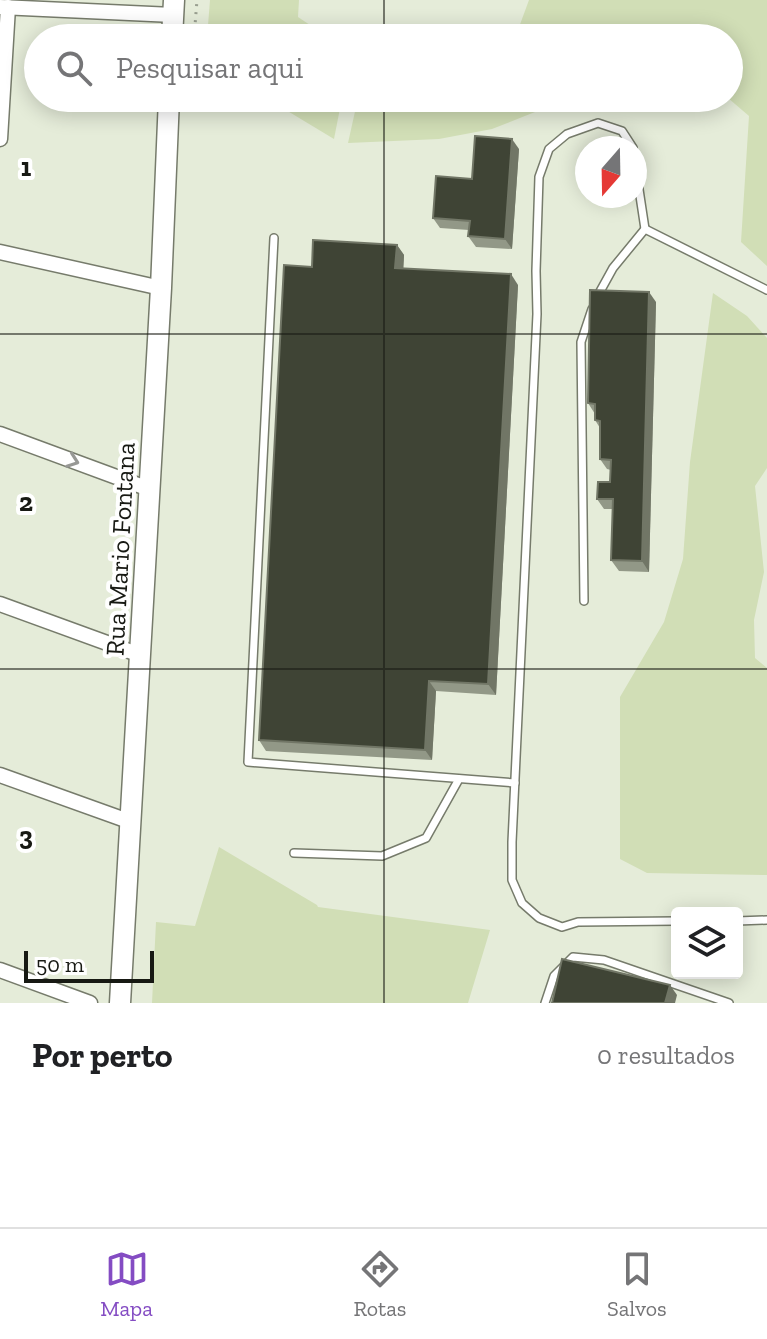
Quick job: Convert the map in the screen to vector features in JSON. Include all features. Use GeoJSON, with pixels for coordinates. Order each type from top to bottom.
{"type":"FeatureCollection","features":[{"type":"Feature","properties":{"kind":"street"},"geometry":{"type":"LineString","coordinates":[[0,139],[4,7],[173,8]]}},
{"type":"Feature","properties":{"kind":"street","name":"Rua Mario Fontana"},"geometry":{"type":"LineString","coordinates":[[120,1003],[168,112]]}},
{"type":"Feature","properties":{"kind":"street"},"geometry":{"type":"LineString","coordinates":[[0,252],[161,288]]}},
{"type":"Feature","properties":{"kind":"street"},"geometry":{"type":"LineString","coordinates":[[0,434],[149,489]]}},
{"type":"Feature","properties":{"kind":"street"},"geometry":{"type":"LineString","coordinates":[[0,604],[140,655]]}},
{"type":"Feature","properties":{"kind":"street"},"geometry":{"type":"LineString","coordinates":[[0,775],[131,822]]}},
{"type":"Feature","properties":{"kind":"street"},"geometry":{"type":"LineString","coordinates":[[0,970],[90,1003]]}},
{"type":"Feature","properties":{"kind":"lane"},"geometry":{"type":"LineString","coordinates":[[625,136],[622,131],[598,123],[567,134],[549,149],[539,177],[537,314],[512,880],[522,903],[539,918],[562,927],[578,922],[671,921]]}},
{"type":"Feature","properties":{"kind":"lane"},"geometry":{"type":"LineString","coordinates":[[584,601],[581,342],[594,302],[613,268],[645,229],[642,208]]}},
{"type":"Feature","properties":{"kind":"lane"},"geometry":{"type":"LineString","coordinates":[[645,229],[767,290]]}},
{"type":"Feature","properties":{"kind":"lane"},"geometry":{"type":"LineString","coordinates":[[274,238],[248,762],[515,783]]}},
{"type":"Feature","properties":{"kind":"lane"},"geometry":{"type":"LineString","coordinates":[[294,853],[382,856],[426,838],[459,779]]}},
{"type":"Feature","properties":{"kind":"lane"},"geometry":{"type":"LineString","coordinates":[[743,921],[767,920]]}},
{"type":"Feature","properties":{"kind":"lane"},"geometry":{"type":"LineString","coordinates":[[545,1003],[554,976],[573,957],[604,960],[729,1003]]}},
{"type":"Feature","properties":{"kind":"path"},"geometry":{"type":"LineString","coordinates":[[195,24],[197,0]]}},
{"type":"Feature","properties":{"kind":"green space"},"geometry":{"type":"Polygon","coordinates":[[[210,0],[299,0],[298,17],[308,24],[208,24],[210,0]]]}},
{"type":"Feature","properties":{"kind":"green space"},"geometry":{"type":"Polygon","coordinates":[[[529,0],[767,0],[767,266],[741,242],[749,116],[743,111],[743,24],[520,24],[529,0]]]}},
{"type":"Feature","properties":{"kind":"green space"},"geometry":{"type":"Polygon","coordinates":[[[289,112],[339,112],[334,139],[289,112]]]}},
{"type":"Feature","properties":{"kind":"green space"},"geometry":{"type":"Polygon","coordinates":[[[355,112],[535,112],[492,129],[439,139],[348,143],[355,112]]]}},
{"type":"Feature","properties":{"kind":"green space"},"geometry":{"type":"Polygon","coordinates":[[[713,293],[747,316],[767,338],[767,468],[755,486],[764,572],[754,620],[755,658],[767,668],[767,875],[647,873],[620,859],[620,697],[664,622],[683,559],[690,462],[713,293]]]}},
{"type":"Feature","properties":{"kind":"green space"},"geometry":{"type":"Polygon","coordinates":[[[219,847],[318,907],[490,930],[468,1003],[152,1003],[156,922],[195,926],[219,847]]]}},
{"type":"Feature","properties":{"kind":"building"},"geometry":{"type":"Polygon","coordinates":[[[475,136],[512,139],[505,239],[468,236],[470,221],[433,218],[436,176],[472,179],[475,136]]]}},
{"type":"Feature","properties":{"kind":"building"},"geometry":{"type":"Polygon","coordinates":[[[313,240],[397,245],[395,268],[511,274],[488,684],[429,681],[425,750],[259,740],[284,265],[312,267],[313,240]]]}},
{"type":"Feature","properties":{"kind":"building"},"geometry":{"type":"Polygon","coordinates":[[[590,290],[649,292],[642,561],[611,560],[613,499],[597,499],[598,482],[610,482],[611,460],[600,459],[600,421],[595,420],[595,404],[588,403],[590,290]]]}},
{"type":"Feature","properties":{"kind":"building"},"geometry":{"type":"Polygon","coordinates":[[[562,959],[670,985],[665,1003],[552,1003],[562,959]]]}}]}
